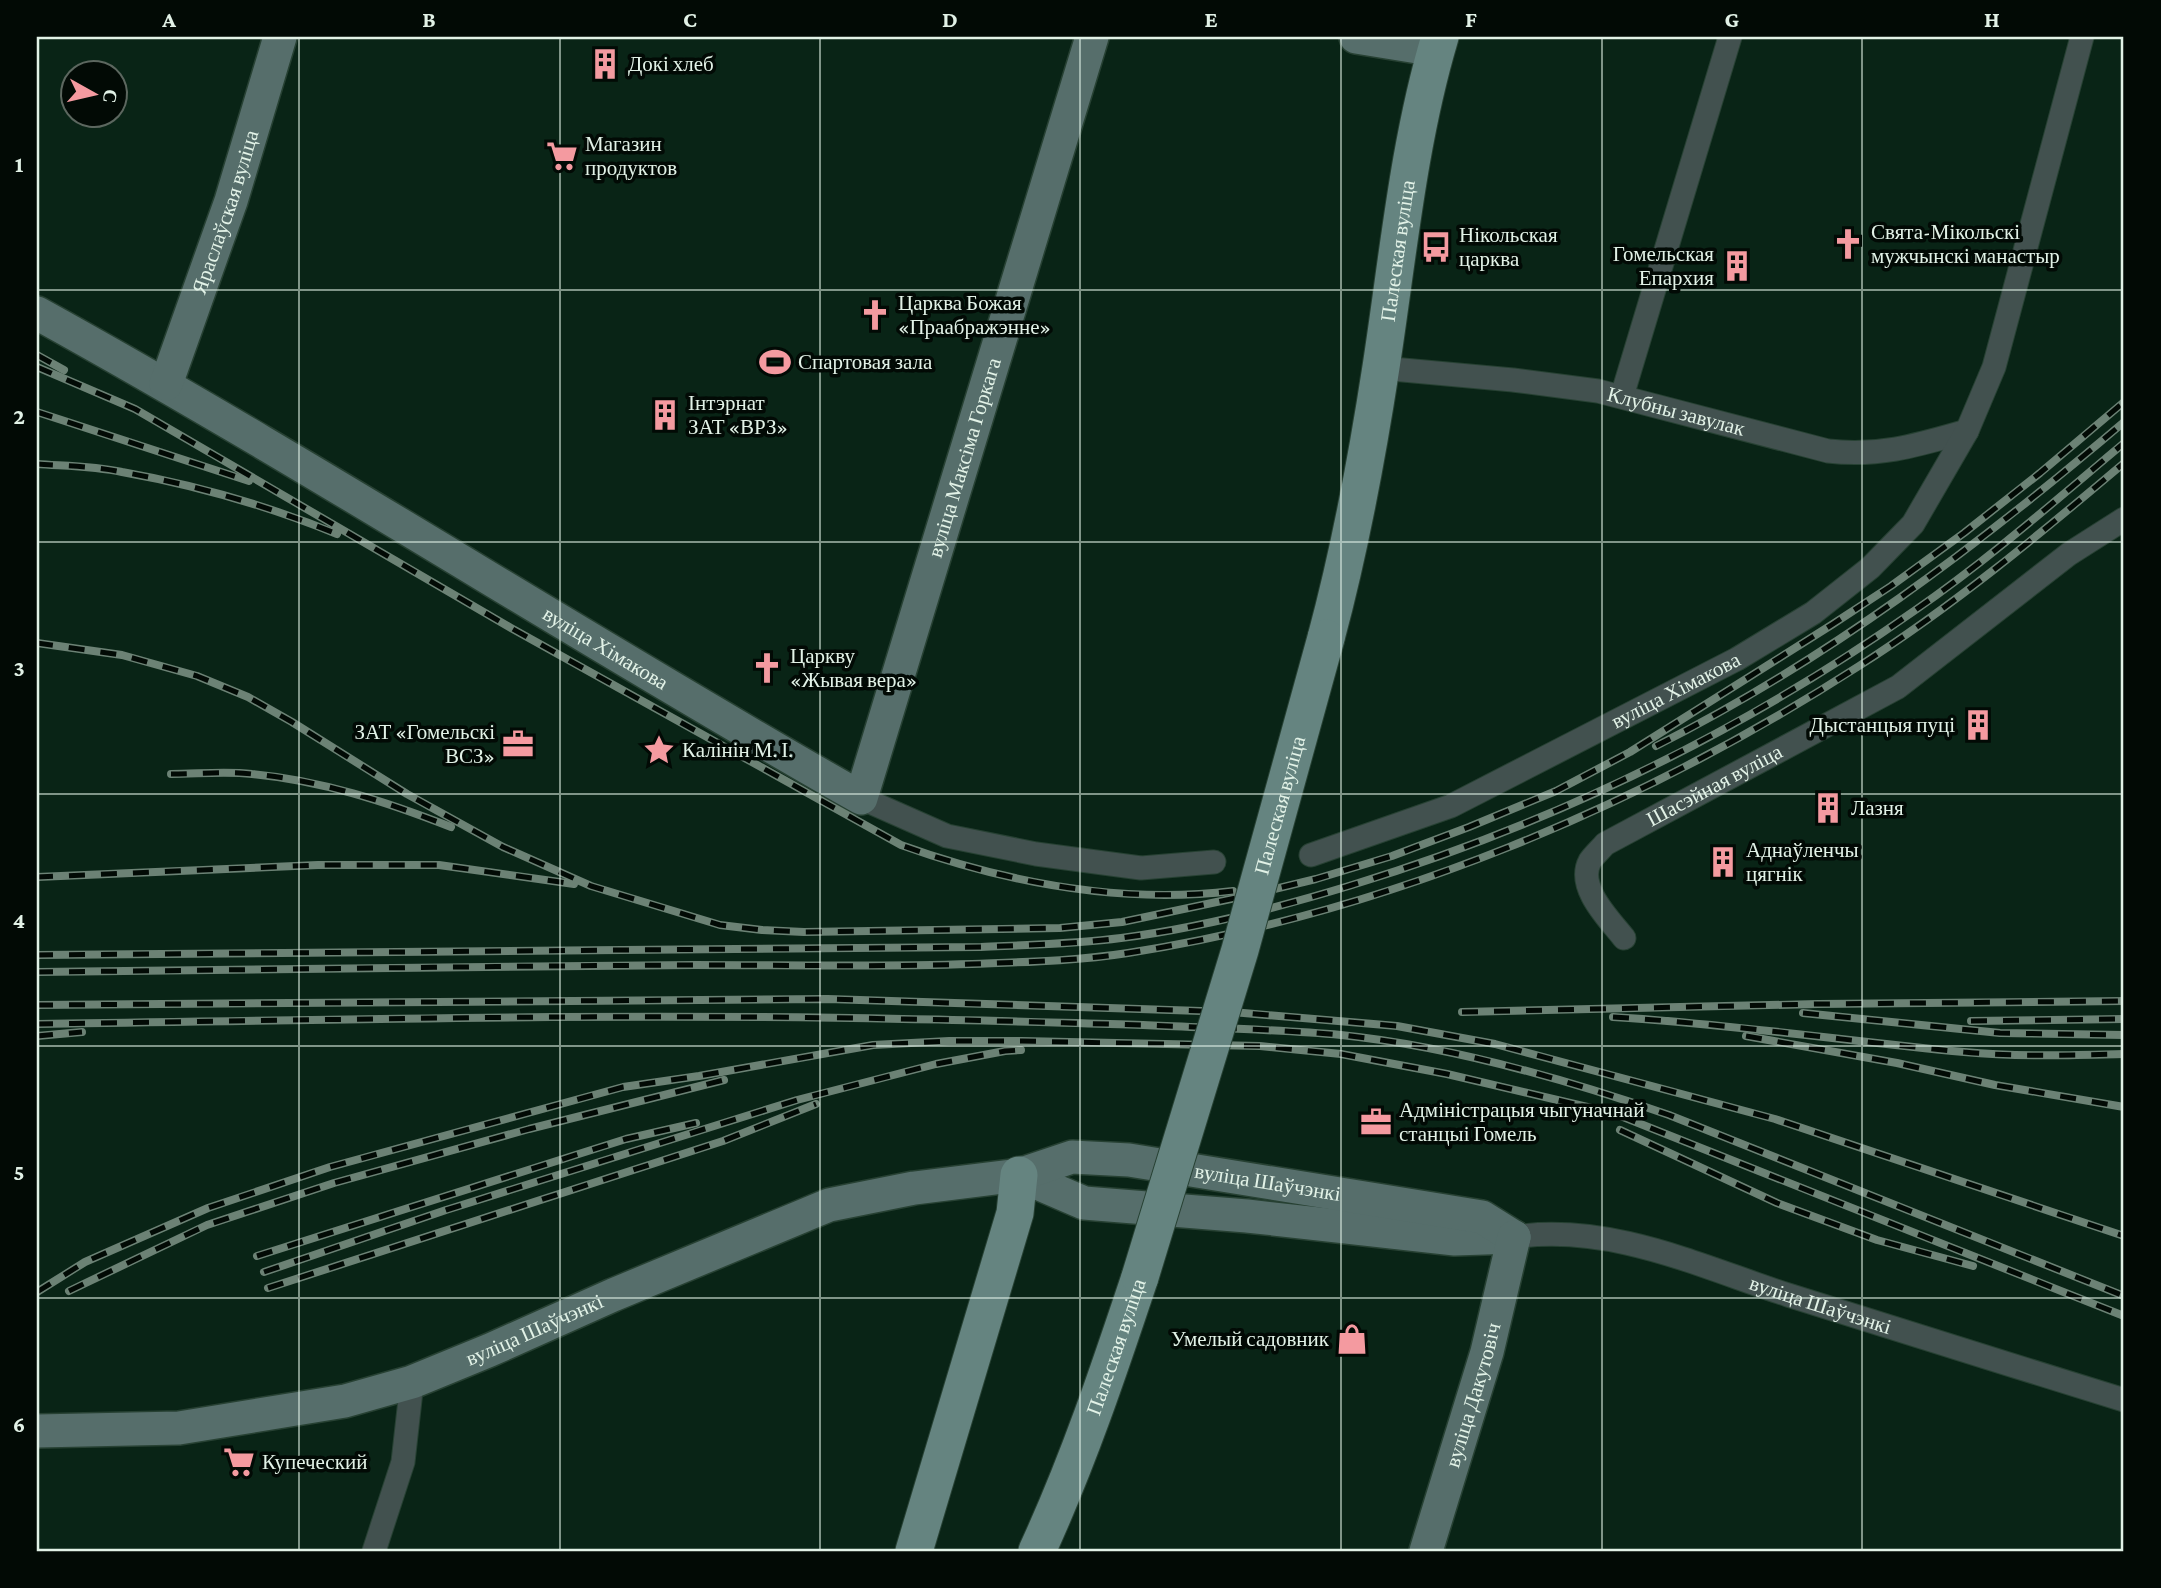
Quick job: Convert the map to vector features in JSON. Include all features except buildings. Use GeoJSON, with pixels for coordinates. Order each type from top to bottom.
{"type":"FeatureCollection","features":[{"type":"Feature","properties":{"kind":"main road","name":"Яраслаўская вуліца"},"geometry":{"type":"LineString","coordinates":[[166,384],[227,213],[280,37]]}},
{"type":"Feature","properties":{"kind":"main road","name":"вуліца Максіма Горкага"},"geometry":{"type":"LineString","coordinates":[[861,798],[1092,37]]}},
{"type":"Feature","properties":{"kind":"main road"},"geometry":{"type":"LineString","coordinates":[[1356,37],[1438,43]]}},
{"type":"Feature","properties":{"kind":"main road","name":"Палеская вуліца"},"geometry":{"type":"LineString","coordinates":[[1037,1551],[1072,1473],[1140,1277],[1240,950],[1347,560],[1381,368],[1412,158],[1438,43]]}},
{"type":"Feature","properties":{"kind":"main road","name":"вуліца Хімакова"},"geometry":{"type":"LineString","coordinates":[[37,313],[166,384],[732,724],[861,798]]}},
{"type":"Feature","properties":{"kind":"main road","name":"вуліца Шаўчэнкі"},"geometry":{"type":"LineString","coordinates":[[37,1431],[179,1429],[345,1401],[412,1382],[829,1205],[914,1188],[1019,1175],[1072,1157],[1129,1160],[1482,1217],[1514,1237]]}},
{"type":"Feature","properties":{"kind":"main road"},"geometry":{"type":"LineString","coordinates":[[914,1551],[1015,1213],[1019,1175]]}},
{"type":"Feature","properties":{"kind":"main road","name":"вуліца Шаўчэнкі"},"geometry":{"type":"LineString","coordinates":[[1019,1175],[1084,1203],[1247,1216],[1455,1239],[1514,1237]]}},
{"type":"Feature","properties":{"kind":"main road"},"geometry":{"type":"LineString","coordinates":[[1288,1222],[1293,1186]]}},
{"type":"Feature","properties":{"kind":"main road","name":"вуліца Дакутовіч"},"geometry":{"type":"LineString","coordinates":[[1426,1551],[1487,1352],[1514,1237]]}},
{"type":"Feature","properties":{"kind":"main road","name":"вуліца Шаўчэнкі"},"geometry":{"type":"LineString","coordinates":[[1455,1239],[1486,1261],[1498,1280],[1502,1293]]}},
{"type":"Feature","properties":{"kind":"street"},"geometry":{"type":"LineString","coordinates":[[1622,396],[1730,37]]}},
{"type":"Feature","properties":{"kind":"street","name":"вуліца Хімакова"},"geometry":{"type":"LineString","coordinates":[[1311,855],[1451,806],[1737,659],[1813,613],[1870,568],[1913,524],[1967,431],[1994,367],[2082,37]]}},
{"type":"Feature","properties":{"kind":"street","name":"Клубны завулак"},"geometry":{"type":"LineString","coordinates":[[1381,368],[1513,380],[1622,396],[1828,451],[1857,454],[1907,448],[1967,431]]}},
{"type":"Feature","properties":{"kind":"street","name":"Шасэйная вуліца"},"geometry":{"type":"LineString","coordinates":[[1624,938],[1597,904],[1588,886],[1589,862],[1605,844],[1898,687],[2069,554],[2124,519]]}},
{"type":"Feature","properties":{"kind":"street","name":"вуліца Хімакова"},"geometry":{"type":"LineString","coordinates":[[861,798],[947,836],[1036,854],[1142,868],[1213,862]]}},
{"type":"Feature","properties":{"kind":"street","name":"вуліца Шаўчэнкі"},"geometry":{"type":"LineString","coordinates":[[1514,1237],[1545,1234],[1580,1236],[1633,1244],[2124,1400]]}},
{"type":"Feature","properties":{"kind":"street"},"geometry":{"type":"LineString","coordinates":[[374,1551],[403,1462],[412,1382]]}},
{"type":"Feature","properties":{"kind":"railway"},"geometry":{"type":"LineString","coordinates":[[37,355],[64,370]]}},
{"type":"Feature","properties":{"kind":"railway"},"geometry":{"type":"LineString","coordinates":[[37,367],[135,409],[511,628],[901,845],[982,870],[1065,887],[1149,895],[1233,891]]}},
{"type":"Feature","properties":{"kind":"railway"},"geometry":{"type":"LineString","coordinates":[[37,643],[122,655],[197,676],[248,697],[407,794],[503,847],[591,886],[720,925],[804,932],[1060,928],[1122,922],[1316,879],[1392,856],[1556,791],[1630,752],[1891,586],[2040,473],[2124,402]]}},
{"type":"Feature","properties":{"kind":"railway"},"geometry":{"type":"LineString","coordinates":[[37,412],[249,481]]}},
{"type":"Feature","properties":{"kind":"railway"},"geometry":{"type":"LineString","coordinates":[[1656,746],[1781,676],[1900,598],[2014,512],[2124,422]]}},
{"type":"Feature","properties":{"kind":"railway"},"geometry":{"type":"LineString","coordinates":[[37,955],[981,947],[1121,938],[1238,916],[1295,902],[1427,861],[1573,803],[1714,734],[1849,655],[1941,592],[2021,530],[2124,443]]}},
{"type":"Feature","properties":{"kind":"railway"},"geometry":{"type":"LineString","coordinates":[[37,972],[972,964],[1108,956],[1225,935],[1320,911],[1415,882],[1508,847],[1689,765],[1775,717],[1894,643],[1995,569],[2124,463]]}},
{"type":"Feature","properties":{"kind":"railway"},"geometry":{"type":"LineString","coordinates":[[37,464],[101,468],[177,483],[285,514],[337,534]]}},
{"type":"Feature","properties":{"kind":"railway"},"geometry":{"type":"LineString","coordinates":[[171,774],[242,773],[303,781],[378,801],[451,827]]}},
{"type":"Feature","properties":{"kind":"railway"},"geometry":{"type":"LineString","coordinates":[[37,877],[318,865],[439,865],[574,884]]}},
{"type":"Feature","properties":{"kind":"railway"},"geometry":{"type":"LineString","coordinates":[[37,1005],[828,999],[1232,1012],[1397,1026],[1495,1044],[1775,1119],[2124,1236]]}},
{"type":"Feature","properties":{"kind":"railway"},"geometry":{"type":"LineString","coordinates":[[1462,1012],[2124,1001]]}},
{"type":"Feature","properties":{"kind":"railway"},"geometry":{"type":"LineString","coordinates":[[1803,1013],[2000,1033],[2124,1035]]}},
{"type":"Feature","properties":{"kind":"railway"},"geometry":{"type":"LineString","coordinates":[[37,1024],[795,1017],[1143,1025],[1292,1031],[1382,1040],[1507,1066],[1669,1115],[2124,1296]]}},
{"type":"Feature","properties":{"kind":"railway"},"geometry":{"type":"LineString","coordinates":[[1613,1017],[1984,1054],[2124,1054]]}},
{"type":"Feature","properties":{"kind":"railway"},"geometry":{"type":"LineString","coordinates":[[1971,1021],[2124,1019]]}},
{"type":"Feature","properties":{"kind":"railway"},"geometry":{"type":"LineString","coordinates":[[37,1036],[82,1032]]}},
{"type":"Feature","properties":{"kind":"railway"},"geometry":{"type":"LineString","coordinates":[[1746,1036],[1897,1063],[1995,1085],[2124,1107]]}},
{"type":"Feature","properties":{"kind":"railway"},"geometry":{"type":"LineString","coordinates":[[37,1292],[85,1262],[208,1208],[330,1167],[623,1087],[873,1045],[1022,1041],[1260,1046],[1341,1054],[1447,1074],[1613,1113],[2124,1316]]}},
{"type":"Feature","properties":{"kind":"railway"},"geometry":{"type":"LineString","coordinates":[[264,1272],[446,1210],[797,1100],[936,1064],[1021,1050]]}},
{"type":"Feature","properties":{"kind":"railway"},"geometry":{"type":"LineString","coordinates":[[69,1291],[207,1225],[334,1183],[529,1129],[724,1080]]}},
{"type":"Feature","properties":{"kind":"railway"},"geometry":{"type":"LineString","coordinates":[[268,1288],[723,1141],[816,1104]]}},
{"type":"Feature","properties":{"kind":"railway"},"geometry":{"type":"LineString","coordinates":[[257,1256],[626,1139],[696,1123]]}},
{"type":"Feature","properties":{"kind":"railway"},"geometry":{"type":"LineString","coordinates":[[1620,1130],[1777,1203],[1877,1240],[1973,1266]]}},
{"type":"Feature","properties":{"kind":"place","name":"Докі хлеб"},"geometry":{"type":"Point","coordinates":[605,64]}},
{"type":"Feature","properties":{"kind":"place","name":"Магазин продуктов"},"geometry":{"type":"Point","coordinates":[562,156]}},
{"type":"Feature","properties":{"kind":"place","name":"Свята-Мікольскі мужчынскі манастыр"},"geometry":{"type":"Point","coordinates":[1848,244]}},
{"type":"Feature","properties":{"kind":"place","name":"Нікольская царква"},"geometry":{"type":"Point","coordinates":[1436,247]}},
{"type":"Feature","properties":{"kind":"place","name":"Гомельская Епархия"},"geometry":{"type":"Point","coordinates":[1737,266]}},
{"type":"Feature","properties":{"kind":"place","name":"Царква Божая «Праабражэнне»"},"geometry":{"type":"Point","coordinates":[875,315]}},
{"type":"Feature","properties":{"kind":"place","name":"Спартовая зала"},"geometry":{"type":"Point","coordinates":[775,362]}},
{"type":"Feature","properties":{"kind":"place","name":"Інтэрнат ЗАТ «ВРЗ»"},"geometry":{"type":"Point","coordinates":[665,415]}},
{"type":"Feature","properties":{"kind":"place","name":"Царкву «Жывая вера»"},"geometry":{"type":"Point","coordinates":[767,668]}},
{"type":"Feature","properties":{"kind":"place","name":"Дыстанцыя пуці"},"geometry":{"type":"Point","coordinates":[1978,725]}},
{"type":"Feature","properties":{"kind":"place","name":"ЗАТ «Гомельскі ВСЗ»"},"geometry":{"type":"Point","coordinates":[518,744]}},
{"type":"Feature","properties":{"kind":"place","name":"Калінін М. І."},"geometry":{"type":"Point","coordinates":[659,750]}},
{"type":"Feature","properties":{"kind":"place","name":"Лазня"},"geometry":{"type":"Point","coordinates":[1828,808]}},
{"type":"Feature","properties":{"kind":"place","name":"Аднаўленчы цягнік"},"geometry":{"type":"Point","coordinates":[1723,862]}},
{"type":"Feature","properties":{"kind":"place","name":"Адміністрацыя чыгуначнай станцыі Гомель"},"geometry":{"type":"Point","coordinates":[1376,1122]}},
{"type":"Feature","properties":{"kind":"place","name":"Умелый садовник"},"geometry":{"type":"Point","coordinates":[1352,1339]}},
{"type":"Feature","properties":{"kind":"place","name":"Купеческий"},"geometry":{"type":"Point","coordinates":[239,1462]}}]}
